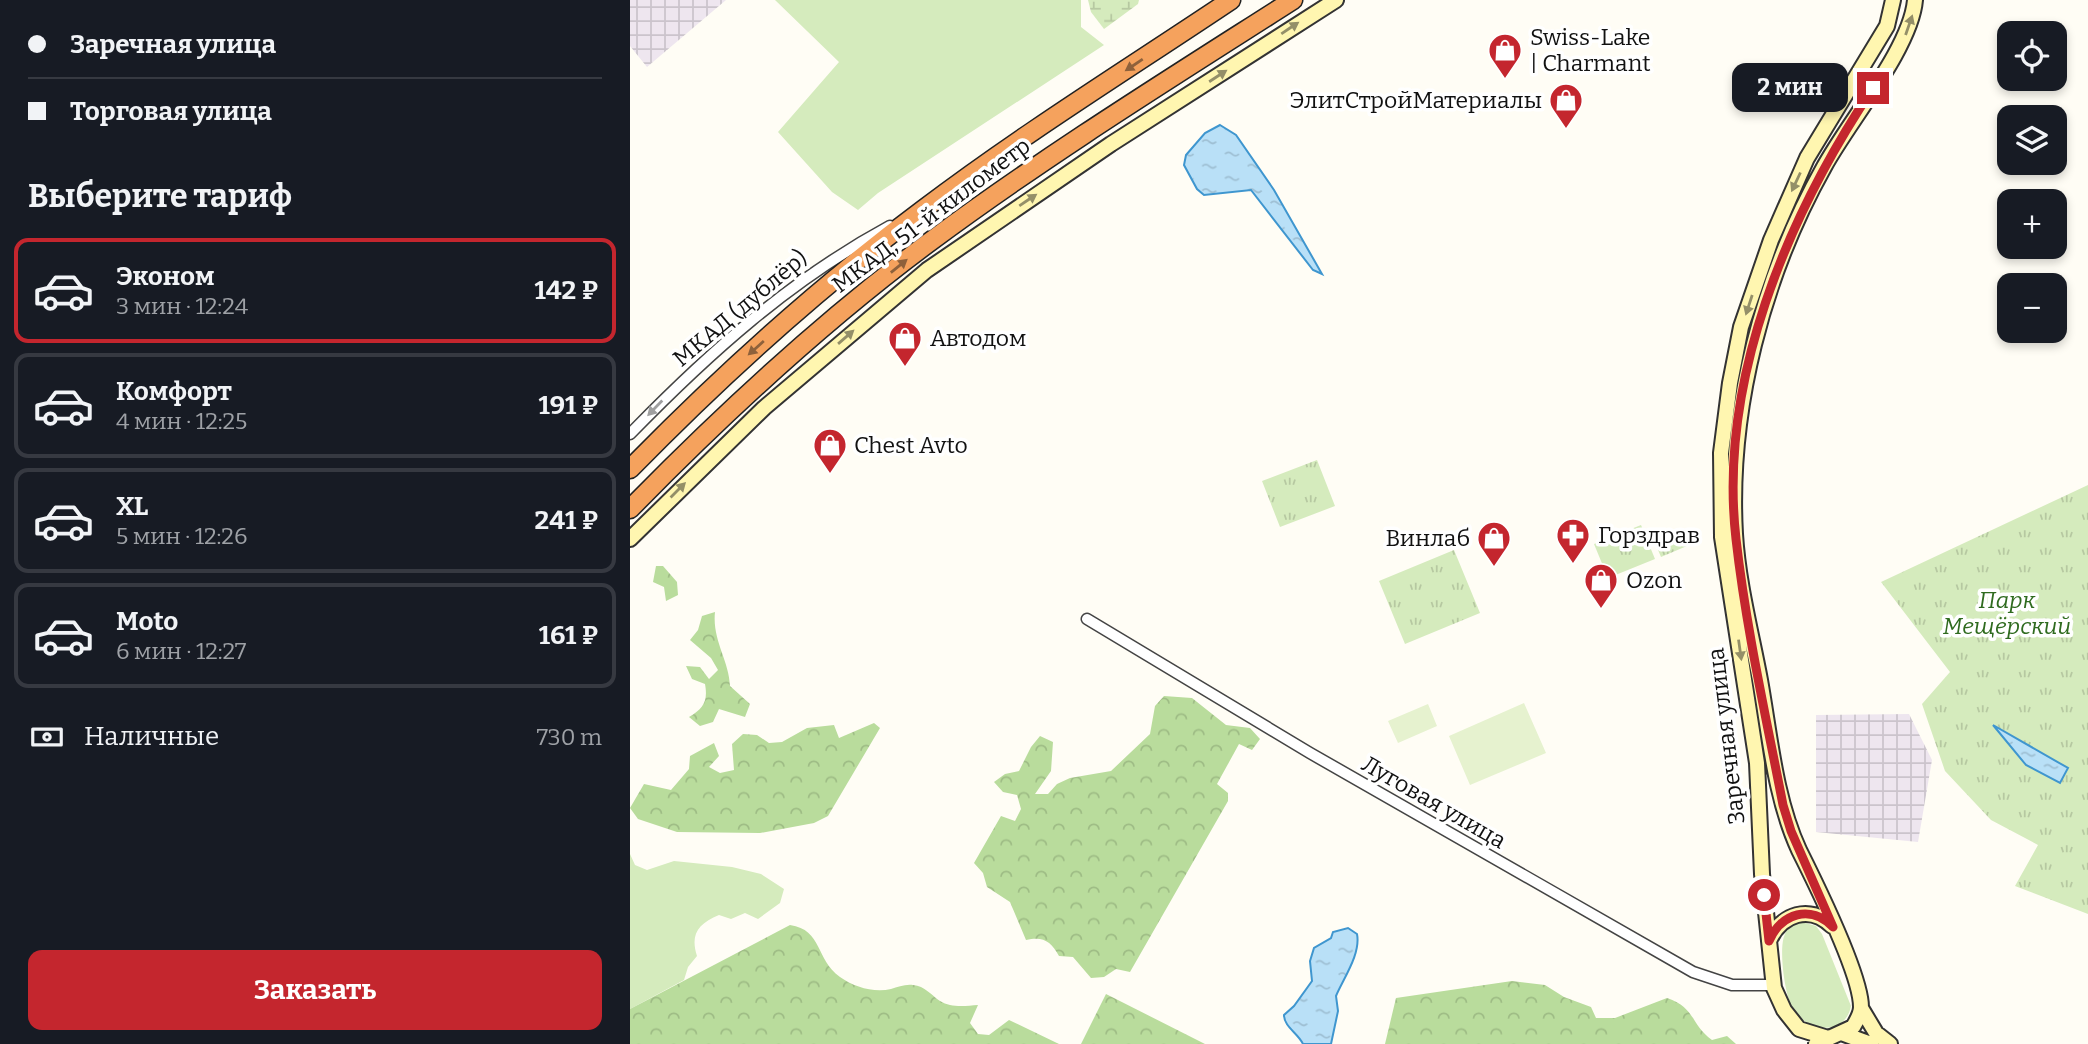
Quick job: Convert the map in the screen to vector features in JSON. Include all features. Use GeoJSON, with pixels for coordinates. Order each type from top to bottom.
{"type":"FeatureCollection","features":[{"type":"Feature","properties":{"kind":"highway","name":"МКАД, 51-й километр"},"geometry":{"type":"LineString","coordinates":[[630,468],[689,409],[814,296],[924,208],[1231,0]]}},
{"type":"Feature","properties":{"kind":"highway","name":"МКАД, 51-й километр"},"geometry":{"type":"LineString","coordinates":[[630,509],[748,393],[928,243],[1026,173],[1293,0]]}},
{"type":"Feature","properties":{"kind":"street"},"geometry":{"type":"LineString","coordinates":[[630,538],[764,408],[927,270],[1111,144],[1336,0]]}},
{"type":"Feature","properties":{"kind":"street","name":"Заречная улица"},"geometry":{"type":"LineString","coordinates":[[1844,1034],[1822,1041],[1800,1037],[1784,1010],[1774,985],[1762,874],[1756,763],[1723,548],[1719,497],[1721,453],[1741,327],[1771,240],[1807,158],[1887,26],[1893,0]]}},
{"type":"Feature","properties":{"kind":"street","name":"Заречная улица"},"geometry":{"type":"LineString","coordinates":[[1890,1044],[1876,1033],[1861,1008],[1852,974],[1791,831],[1783,805],[1736,538],[1735,457],[1746,381],[1758,332],[1804,204],[1825,164],[1899,49],[1912,18],[1915,0]]}},
{"type":"Feature","properties":{"kind":"street","name":"МКАД (дублёр)"},"geometry":{"type":"LineString","coordinates":[[630,434],[713,352],[777,297],[836,256],[924,208]]}},
{"type":"Feature","properties":{"kind":"street","name":"Луговая улица"},"geometry":{"type":"LineString","coordinates":[[1087,620],[1310,753],[1693,972],[1732,985],[1774,985]]}},
{"type":"Feature","properties":{"kind":"street"},"geometry":{"type":"LineString","coordinates":[[1769,941],[1778,925],[1797,914],[1818,916],[1833,927]]}},
{"type":"Feature","properties":{"kind":"street"},"geometry":{"type":"LineString","coordinates":[[1844,1034],[1853,1027],[1861,1008]]}},
{"type":"Feature","properties":{"kind":"street"},"geometry":{"type":"LineString","coordinates":[[1844,1034],[1871,1044]]}},
{"type":"Feature","properties":{"kind":"shaded area"},"geometry":{"type":"Polygon","coordinates":[[[630,0],[726,0],[647,67],[630,46],[630,0]]]}},
{"type":"Feature","properties":{"kind":"shaded area"},"geometry":{"type":"Polygon","coordinates":[[[1909,714],[1932,760],[1918,842],[1816,832],[1816,715],[1909,714]]]}},
{"type":"Feature","properties":{"kind":"green space"},"geometry":{"type":"Polygon","coordinates":[[[775,0],[1081,0],[1081,27],[1104,45],[878,193],[858,210],[832,192],[778,132],[839,62],[775,0]]]}},
{"type":"Feature","properties":{"kind":"green space"},"geometry":{"type":"Polygon","coordinates":[[[1088,0],[1139,0],[1138,4],[1104,29],[1091,12],[1088,0]]]}},
{"type":"Feature","properties":{"kind":"green space"},"geometry":{"type":"Polygon","coordinates":[[[1317,460],[1335,506],[1280,527],[1262,481],[1317,460]]]}},
{"type":"Feature","properties":{"kind":"green space","name":"Парк Мещёрский"},"geometry":{"type":"Polygon","coordinates":[[[2088,485],[2088,914],[2015,886],[2038,845],[1991,820],[1945,771],[1922,704],[1950,672],[1881,582],[2088,485]]]}},
{"type":"Feature","properties":{"kind":"green space"},"geometry":{"type":"Polygon","coordinates":[[[1641,525],[1655,559],[1608,578],[1594,544],[1641,525]]]}},
{"type":"Feature","properties":{"kind":"green space"},"geometry":{"type":"Polygon","coordinates":[[[1690,531],[1694,543],[1661,557],[1656,545],[1690,531]]]}},
{"type":"Feature","properties":{"kind":"green space"},"geometry":{"type":"Polygon","coordinates":[[[1454,550],[1480,613],[1405,644],[1379,581],[1454,550]]]}},
{"type":"Feature","properties":{"kind":"green space"},"geometry":{"type":"Polygon","coordinates":[[[656,566],[663,566],[677,582],[678,595],[666,601],[664,587],[653,582],[656,566]]]}},
{"type":"Feature","properties":{"kind":"green space"},"geometry":{"type":"Polygon","coordinates":[[[715,612],[716,632],[730,686],[750,704],[745,717],[719,709],[713,722],[700,726],[689,717],[704,704],[705,684],[692,679],[686,666],[700,667],[709,679],[718,670],[711,658],[690,640],[698,630],[702,616],[715,612]]]}},
{"type":"Feature","properties":{"kind":"green space"},"geometry":{"type":"Polygon","coordinates":[[[1164,696],[1192,698],[1226,725],[1250,728],[1260,739],[1252,750],[1239,744],[1217,784],[1228,793],[1228,801],[1130,972],[1116,969],[1104,977],[1091,978],[1073,957],[1059,956],[1046,941],[1026,940],[1010,902],[987,887],[983,873],[974,863],[1001,816],[1015,821],[1021,809],[1017,795],[1003,792],[994,782],[1005,774],[1019,771],[1040,736],[1053,742],[1051,771],[1035,794],[1048,794],[1057,784],[1070,778],[1111,771],[1150,734],[1155,706],[1164,696]]]}},
{"type":"Feature","properties":{"kind":"green space"},"geometry":{"type":"Polygon","coordinates":[[[1524,703],[1546,753],[1470,785],[1449,736],[1524,703]]]}},
{"type":"Feature","properties":{"kind":"green space"},"geometry":{"type":"Polygon","coordinates":[[[1428,704],[1437,726],[1398,743],[1388,721],[1428,704]]]}},
{"type":"Feature","properties":{"kind":"green space"},"geometry":{"type":"Polygon","coordinates":[[[874,723],[880,728],[828,816],[814,823],[760,833],[677,832],[638,819],[630,808],[644,784],[671,790],[689,769],[690,756],[714,743],[719,756],[709,767],[720,773],[734,770],[732,744],[743,734],[757,735],[769,743],[782,742],[807,728],[834,725],[839,738],[874,723]]]}},
{"type":"Feature","properties":{"kind":"green space"},"geometry":{"type":"Polygon","coordinates":[[[630,854],[635,865],[647,870],[674,861],[732,867],[761,874],[784,889],[780,903],[758,919],[745,913],[731,919],[719,915],[706,922],[695,936],[697,956],[688,967],[684,980],[630,1009],[630,854]]]}},
{"type":"Feature","properties":{"kind":"green space"},"geometry":{"type":"Polygon","coordinates":[[[1802,922],[1816,926],[1822,934],[1851,1006],[1847,1016],[1834,1027],[1825,1028],[1807,1023],[1793,1009],[1787,994],[1782,961],[1783,941],[1788,929],[1802,922]]]}},
{"type":"Feature","properties":{"kind":"green space"},"geometry":{"type":"Polygon","coordinates":[[[790,925],[808,933],[832,970],[851,984],[878,990],[917,986],[949,1005],[978,1005],[970,1023],[978,1034],[989,1035],[1009,1020],[1059,1044],[630,1044],[630,1009],[790,925]]]}},
{"type":"Feature","properties":{"kind":"green space"},"geometry":{"type":"Polygon","coordinates":[[[1512,981],[1545,985],[1564,997],[1591,1007],[1596,1018],[1615,1018],[1667,998],[1688,1011],[1712,1040],[1727,1036],[1736,1044],[1385,1044],[1396,998],[1512,981]]]}},
{"type":"Feature","properties":{"kind":"green space"},"geometry":{"type":"Polygon","coordinates":[[[1106,994],[1205,1044],[1081,1044],[1106,994]]]}},
{"type":"Feature","properties":{"kind":"water"},"geometry":{"type":"Polygon","coordinates":[[[1220,125],[1236,135],[1274,190],[1322,274],[1313,270],[1251,190],[1204,195],[1197,189],[1184,165],[1186,155],[1205,133],[1220,125]]]}},
{"type":"Feature","properties":{"kind":"water"},"geometry":{"type":"Polygon","coordinates":[[[1993,725],[2068,768],[2060,783],[2026,765],[1993,725]]]}},
{"type":"Feature","properties":{"kind":"water"},"geometry":{"type":"Polygon","coordinates":[[[1348,928],[1357,934],[1358,942],[1351,966],[1336,996],[1338,1011],[1331,1044],[1303,1044],[1286,1023],[1284,1015],[1312,981],[1310,961],[1314,948],[1331,938],[1333,932],[1348,928]]]}},
{"type":"Feature","properties":{"kind":"place","name":"Swiss-Lake | Charmant"},"geometry":{"type":"Point","coordinates":[1505,80]}},
{"type":"Feature","properties":{"kind":"place","name":"ЭлитСтройМатериалы"},"geometry":{"type":"Point","coordinates":[1566,130]}},
{"type":"Feature","properties":{"kind":"place","name":"Автодом"},"geometry":{"type":"Point","coordinates":[905,368]}},
{"type":"Feature","properties":{"kind":"place","name":"Chest Avto"},"geometry":{"type":"Point","coordinates":[830,475]}},
{"type":"Feature","properties":{"kind":"place","name":"Горздрав"},"geometry":{"type":"Point","coordinates":[1573,565]}},
{"type":"Feature","properties":{"kind":"place","name":"Винлаб"},"geometry":{"type":"Point","coordinates":[1494,568]}},
{"type":"Feature","properties":{"kind":"place","name":"Ozon"},"geometry":{"type":"Point","coordinates":[1601,610]}},
{"type":"Feature","properties":{"kind":"route"},"geometry":{"type":"LineString","coordinates":[[1764,895],[1769,941],[1778,925],[1797,914],[1818,916],[1833,927],[1791,831],[1783,805],[1743,589],[1736,538],[1734,494],[1740,413],[1758,332],[1804,204],[1825,164],[1873,88]]}}]}
